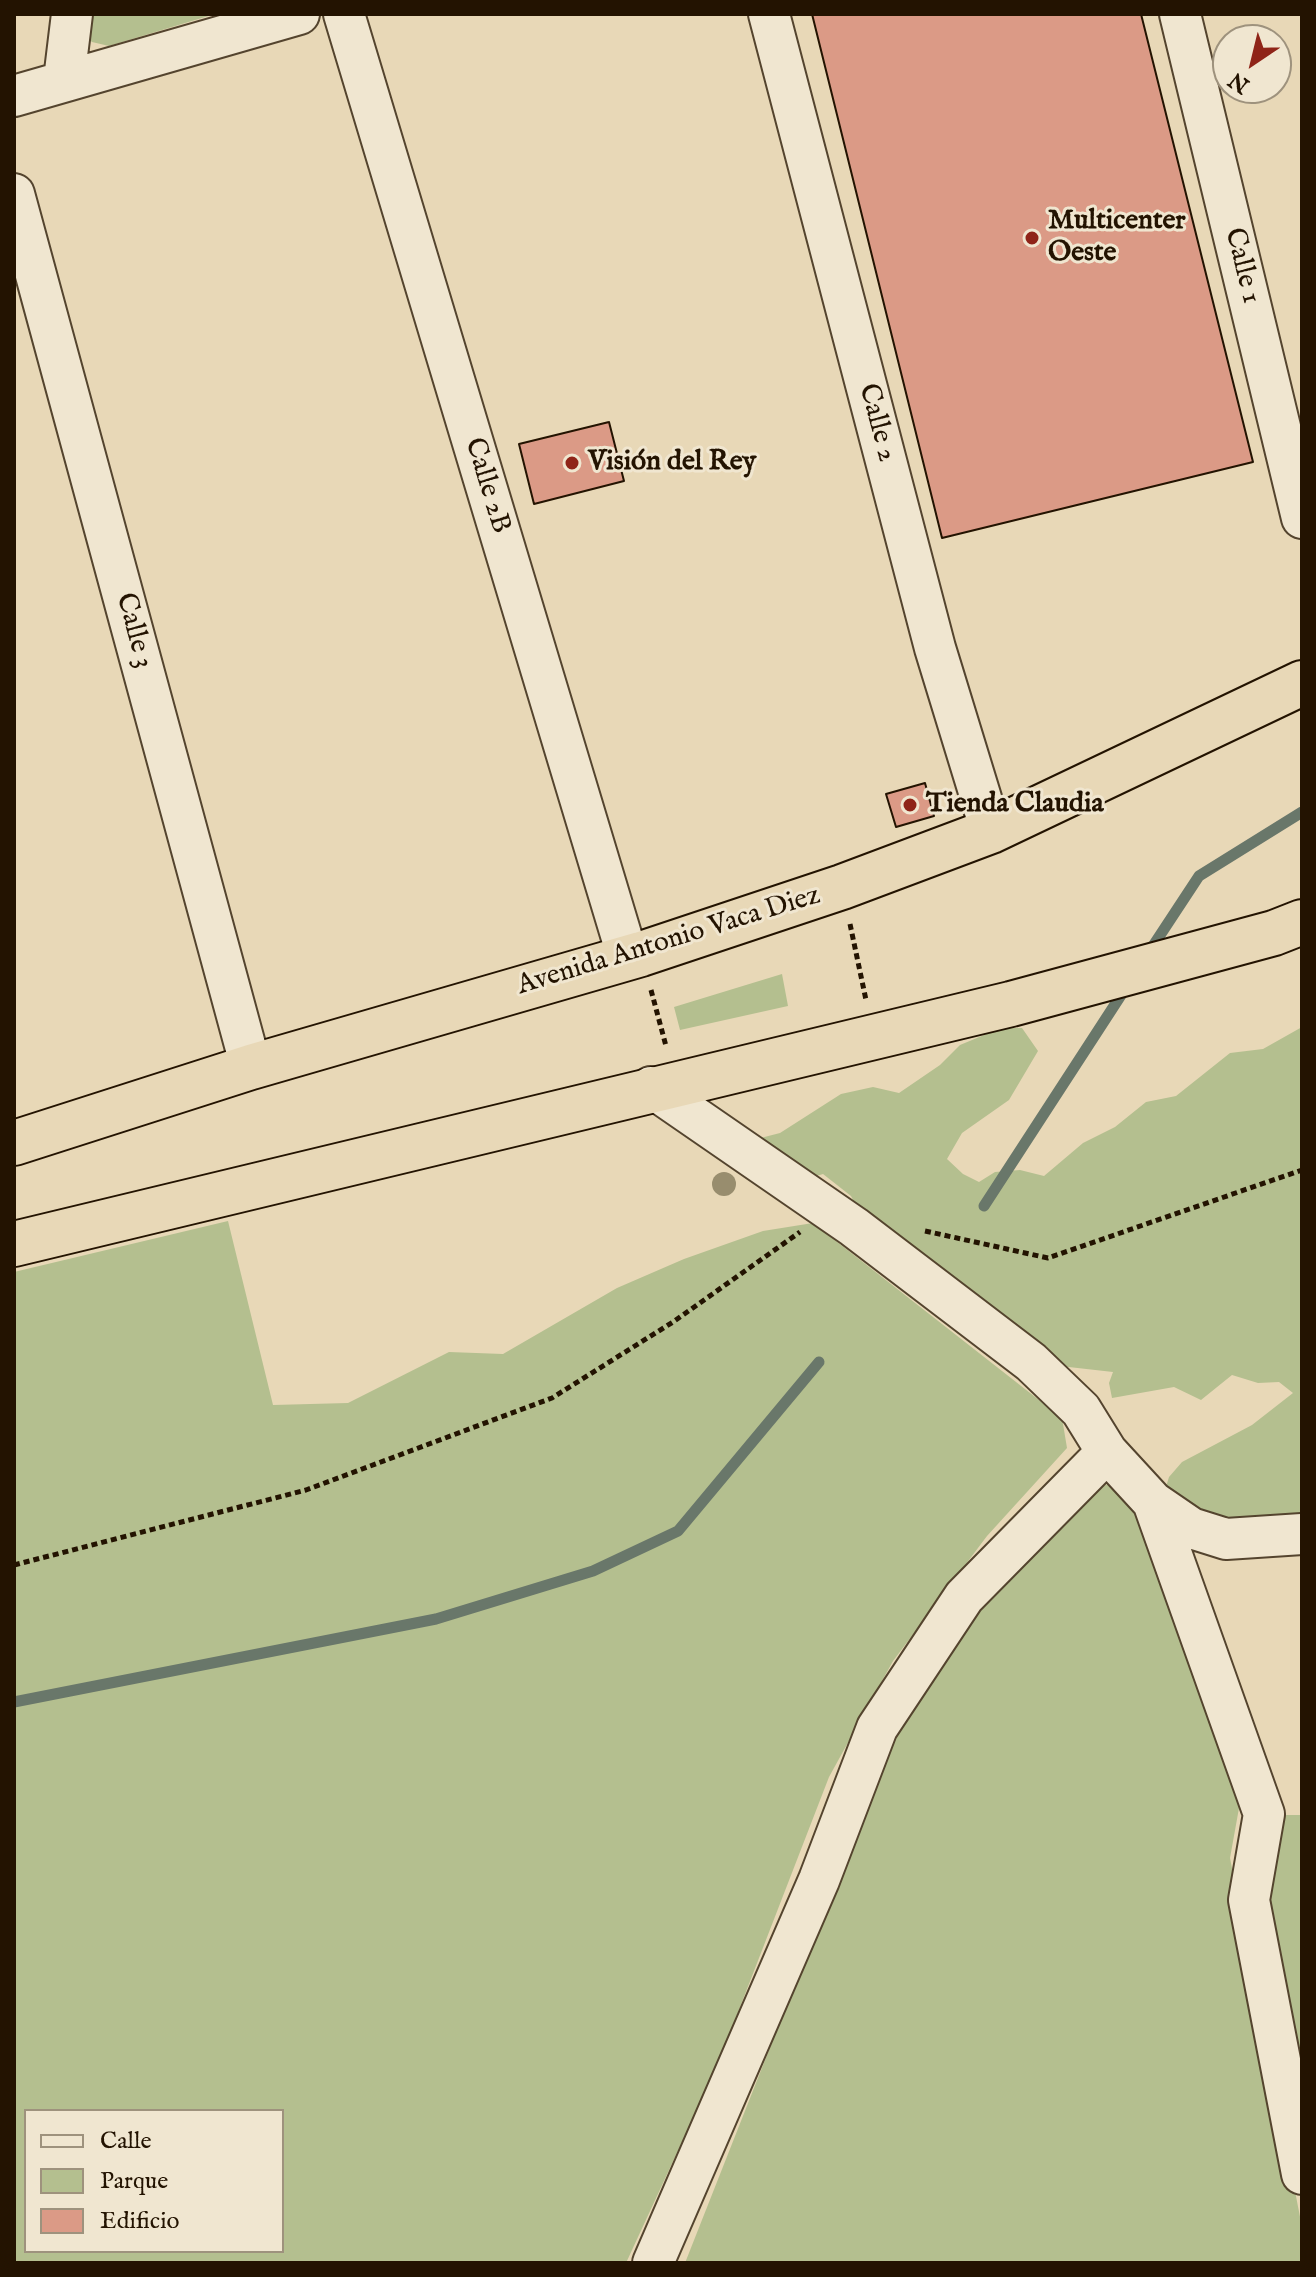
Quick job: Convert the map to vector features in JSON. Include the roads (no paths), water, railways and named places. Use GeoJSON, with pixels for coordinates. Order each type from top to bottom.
{"type":"FeatureCollection","features":[{"type":"Feature","properties":{"kind":"highway","name":"Avenida Antonio Vaca Diez"},"geometry":{"type":"LineString","coordinates":[[14,1143],[251,1067],[634,956],[842,887],[991,831],[1302,683]]}},
{"type":"Feature","properties":{"kind":"highway"},"geometry":{"type":"LineString","coordinates":[[14,1244],[663,1085],[1011,1004],[1288,927]]}},
{"type":"Feature","properties":{"kind":"street"},"geometry":{"type":"LineString","coordinates":[[64,80],[72,14]]}},
{"type":"Feature","properties":{"kind":"street"},"geometry":{"type":"LineString","coordinates":[[14,96],[299,14]]}},
{"type":"Feature","properties":{"kind":"street","name":"Calle 2B"},"geometry":{"type":"LineString","coordinates":[[344,14],[634,956]]}},
{"type":"Feature","properties":{"kind":"street","name":"Calle 2"},"geometry":{"type":"LineString","coordinates":[[769,14],[935,648],[991,831]]}},
{"type":"Feature","properties":{"kind":"street","name":"Calle 1"},"geometry":{"type":"LineString","coordinates":[[1180,14],[1302,518]]}},
{"type":"Feature","properties":{"kind":"street","name":"Calle 3"},"geometry":{"type":"LineString","coordinates":[[14,194],[251,1067]]}},
{"type":"Feature","properties":{"kind":"street"},"geometry":{"type":"LineString","coordinates":[[663,1085],[1031,1362],[1081,1410],[1107,1452],[1153,1502],[1191,1528],[1226,1539],[1302,1534]]}},
{"type":"Feature","properties":{"kind":"street"},"geometry":{"type":"LineString","coordinates":[[653,2263],[819,1880],[877,1728],[964,1597],[1107,1452]]}},
{"type":"Feature","properties":{"kind":"street"},"geometry":{"type":"LineString","coordinates":[[1153,1502],[1264,1814],[1249,1900],[1302,2174]]}},
{"type":"Feature","properties":{"kind":"waterway"},"geometry":{"type":"LineString","coordinates":[[1147,955],[1199,876],[1302,812]]}},
{"type":"Feature","properties":{"kind":"waterway"},"geometry":{"type":"LineString","coordinates":[[984,1206],[1127,986]]}},
{"type":"Feature","properties":{"kind":"waterway"},"geometry":{"type":"LineString","coordinates":[[14,1702],[436,1619],[593,1571],[678,1531],[819,1362]]}},
{"type":"Feature","properties":{"kind":"place","name":"Multicenter Oeste"},"geometry":{"type":"Point","coordinates":[1032,238]}},
{"type":"Feature","properties":{"kind":"place","name":"Visión del Rey"},"geometry":{"type":"Point","coordinates":[572,463]}},
{"type":"Feature","properties":{"kind":"place","name":"Tienda Claudia"},"geometry":{"type":"Point","coordinates":[910,805]}}]}
